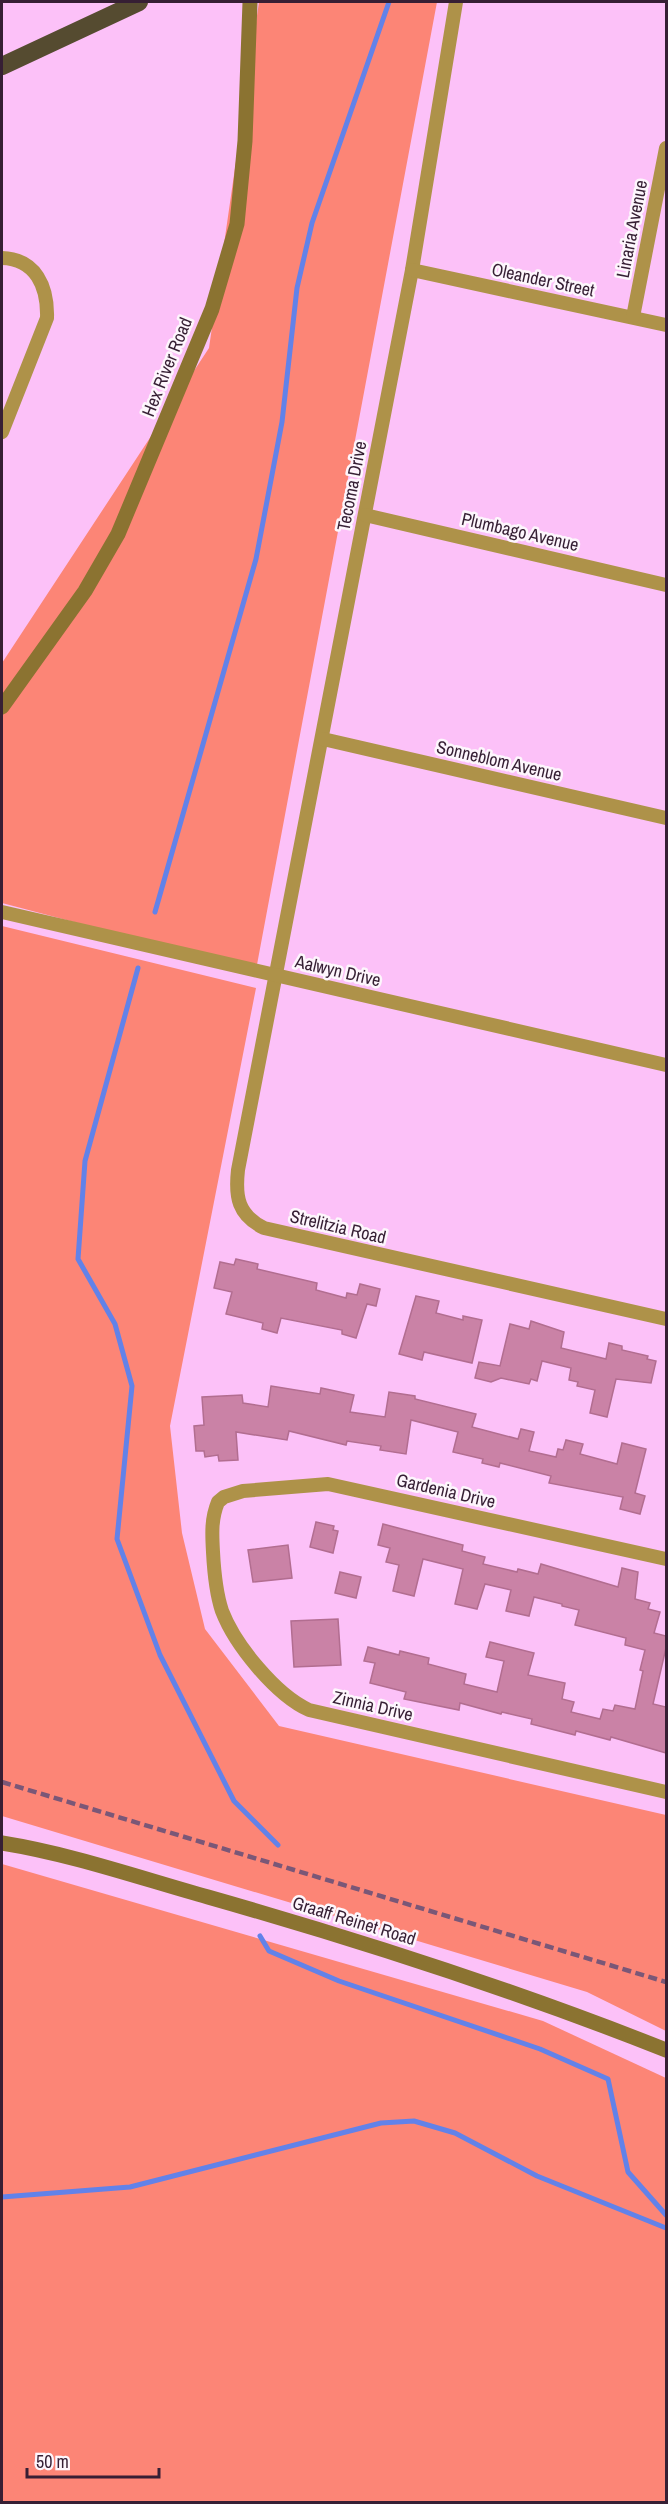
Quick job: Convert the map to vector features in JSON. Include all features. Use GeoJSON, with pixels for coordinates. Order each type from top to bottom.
{"type":"FeatureCollection","features":[{"type":"Feature","properties":{"kind":"highway"},"geometry":{"type":"LineString","coordinates":[[2,66],[139,2]]}},
{"type":"Feature","properties":{"kind":"street","name":"Hex River Road"},"geometry":{"type":"LineString","coordinates":[[2,707],[86,591],[118,534],[212,309],[237,224],[245,141],[250,2]]}},
{"type":"Feature","properties":{"kind":"street","name":"Tecoma Drive"},"geometry":{"type":"LineString","coordinates":[[274,975],[323,739],[412,270],[456,2]]}},
{"type":"Feature","properties":{"kind":"street","name":"Linaria Avenue"},"geometry":{"type":"LineString","coordinates":[[633,317],[666,148]]}},
{"type":"Feature","properties":{"kind":"street"},"geometry":{"type":"LineString","coordinates":[[2,258],[27,264],[38,275],[48,302],[48,318],[2,432]]}},
{"type":"Feature","properties":{"kind":"street","name":"Oleander Street"},"geometry":{"type":"LineString","coordinates":[[412,270],[666,325]]}},
{"type":"Feature","properties":{"kind":"street","name":"Plumbago Avenue"},"geometry":{"type":"LineString","coordinates":[[365,515],[666,585]]}},
{"type":"Feature","properties":{"kind":"street","name":"Sonneblom Avenue"},"geometry":{"type":"LineString","coordinates":[[323,739],[666,818]]}},
{"type":"Feature","properties":{"kind":"street","name":"Aalwyn Drive"},"geometry":{"type":"LineString","coordinates":[[2,912],[666,1065]]}},
{"type":"Feature","properties":{"kind":"street","name":"Strelitzia Road"},"geometry":{"type":"LineString","coordinates":[[274,975],[236,1188],[240,1208],[253,1223],[275,1231],[666,1319]]}},
{"type":"Feature","properties":{"kind":"street","name":"Gardenia Drive"},"geometry":{"type":"LineString","coordinates":[[218,1502],[224,1497],[243,1491],[328,1484],[666,1559]]}},
{"type":"Feature","properties":{"kind":"street","name":"Zinnia Drive"},"geometry":{"type":"LineString","coordinates":[[218,1502],[212,1527],[213,1560],[223,1612],[231,1629],[250,1655],[277,1688],[296,1703],[332,1715],[666,1792]]}},
{"type":"Feature","properties":{"kind":"street","name":"Graaff Reinet Road"},"geometry":{"type":"LineString","coordinates":[[2,1837],[25,1846],[337,1935],[588,2019],[666,2050]]}},
{"type":"Feature","properties":{"kind":"street","name":"Graaff Reinet Road"},"geometry":{"type":"LineString","coordinates":[[2,1843],[25,1846]]}},
{"type":"Feature","properties":{"kind":"shaded area"},"geometry":{"type":"Polygon","coordinates":[[[259,2],[437,2],[256,970],[2,903],[2,663],[209,348],[259,2]]]}},
{"type":"Feature","properties":{"kind":"shaded area"},"geometry":{"type":"Polygon","coordinates":[[[2,926],[256,988],[170,1426],[182,1533],[205,1629],[279,1726],[666,1815],[666,2031],[587,1992],[2,1816],[2,926]]]}},
{"type":"Feature","properties":{"kind":"shaded area"},"geometry":{"type":"Polygon","coordinates":[[[2,1864],[543,2021],[666,2078],[666,2502],[2,2502],[2,1864]]]}},
{"type":"Feature","properties":{"kind":"building"},"geometry":{"type":"Polygon","coordinates":[[[236,1259],[258,1264],[257,1269],[317,1283],[316,1290],[346,1298],[347,1293],[357,1295],[360,1284],[380,1289],[376,1306],[367,1304],[356,1338],[342,1334],[342,1330],[281,1318],[277,1333],[262,1329],[263,1323],[226,1314],[232,1292],[214,1288],[220,1262],[234,1265],[236,1259]]]}},
{"type":"Feature","properties":{"kind":"building"},"geometry":{"type":"Polygon","coordinates":[[[416,1296],[439,1301],[436,1313],[463,1320],[463,1316],[482,1320],[472,1363],[424,1352],[422,1360],[399,1354],[416,1296]]]}},
{"type":"Feature","properties":{"kind":"building"},"geometry":{"type":"Polygon","coordinates":[[[531,1321],[564,1332],[561,1348],[606,1359],[609,1343],[622,1346],[622,1350],[648,1356],[647,1359],[656,1361],[651,1383],[616,1379],[607,1417],[590,1413],[595,1390],[577,1386],[578,1382],[569,1380],[571,1368],[542,1361],[537,1381],[531,1379],[529,1384],[501,1378],[491,1382],[475,1378],[479,1362],[500,1366],[510,1324],[529,1329],[531,1321]]]}},
{"type":"Feature","properties":{"kind":"building"},"geometry":{"type":"Polygon","coordinates":[[[271,1386],[320,1394],[321,1388],[354,1395],[350,1412],[385,1417],[389,1392],[415,1396],[415,1399],[476,1414],[472,1427],[518,1439],[521,1429],[534,1432],[529,1451],[556,1457],[558,1449],[563,1450],[566,1440],[583,1444],[580,1454],[617,1464],[622,1443],[646,1449],[635,1493],[645,1496],[640,1514],[620,1509],[623,1497],[549,1483],[551,1476],[500,1463],[499,1467],[482,1463],[483,1459],[453,1452],[458,1432],[411,1420],[406,1454],[380,1450],[381,1446],[347,1441],[346,1445],[289,1431],[287,1440],[236,1432],[238,1460],[219,1461],[218,1455],[205,1457],[204,1451],[196,1451],[194,1426],[204,1425],[202,1397],[242,1395],[243,1403],[268,1407],[271,1386]]]}},
{"type":"Feature","properties":{"kind":"building"},"geometry":{"type":"Polygon","coordinates":[[[316,1522],[334,1526],[333,1530],[338,1531],[333,1553],[310,1547],[316,1522]]]}},
{"type":"Feature","properties":{"kind":"building"},"geometry":{"type":"Polygon","coordinates":[[[383,1524],[463,1545],[462,1551],[485,1557],[483,1564],[517,1572],[518,1569],[538,1574],[541,1564],[618,1587],[622,1568],[638,1572],[635,1599],[650,1603],[648,1609],[660,1612],[654,1633],[666,1636],[666,1648],[653,1704],[666,1707],[666,1753],[611,1737],[610,1740],[576,1731],[575,1735],[531,1724],[532,1719],[502,1712],[501,1714],[460,1703],[459,1710],[404,1699],[406,1692],[370,1683],[375,1663],[364,1661],[368,1647],[399,1655],[400,1651],[429,1658],[428,1664],[466,1674],[464,1684],[497,1692],[504,1661],[486,1657],[490,1642],[534,1653],[528,1675],[565,1683],[562,1699],[574,1702],[571,1712],[600,1719],[603,1709],[613,1711],[615,1705],[635,1709],[645,1650],[625,1645],[626,1638],[575,1625],[579,1610],[562,1606],[562,1604],[534,1597],[529,1616],[506,1611],[511,1590],[485,1584],[477,1609],[455,1604],[463,1569],[423,1559],[414,1596],[393,1591],[399,1565],[386,1562],[390,1548],[378,1545],[383,1524]]]}},
{"type":"Feature","properties":{"kind":"building"},"geometry":{"type":"Polygon","coordinates":[[[288,1545],[292,1578],[253,1582],[248,1550],[288,1545]]]}},
{"type":"Feature","properties":{"kind":"building"},"geometry":{"type":"Polygon","coordinates":[[[340,1572],[361,1577],[356,1598],[335,1593],[340,1572]]]}},
{"type":"Feature","properties":{"kind":"building"},"geometry":{"type":"Polygon","coordinates":[[[338,1619],[341,1665],[294,1667],[291,1621],[338,1619]]]}},
{"type":"Feature","properties":{"kind":"waterway"},"geometry":{"type":"LineString","coordinates":[[155,912],[256,559],[282,422],[297,288],[312,223],[389,2]]}},
{"type":"Feature","properties":{"kind":"waterway"},"geometry":{"type":"LineString","coordinates":[[138,968],[85,1161],[78,1259],[115,1324],[132,1386],[117,1539],[160,1655],[234,1801],[278,1845]]}},
{"type":"Feature","properties":{"kind":"waterway"},"geometry":{"type":"LineString","coordinates":[[260,1936],[269,1951],[339,1981],[540,2049],[608,2079],[628,2172],[666,2215]]}},
{"type":"Feature","properties":{"kind":"waterway"},"geometry":{"type":"LineString","coordinates":[[2,2197],[130,2187],[381,2123],[414,2121],[455,2133],[537,2176],[666,2228]]}},
{"type":"Feature","properties":{"kind":"railway"},"geometry":{"type":"LineString","coordinates":[[2,1782],[666,1982]]}}]}
